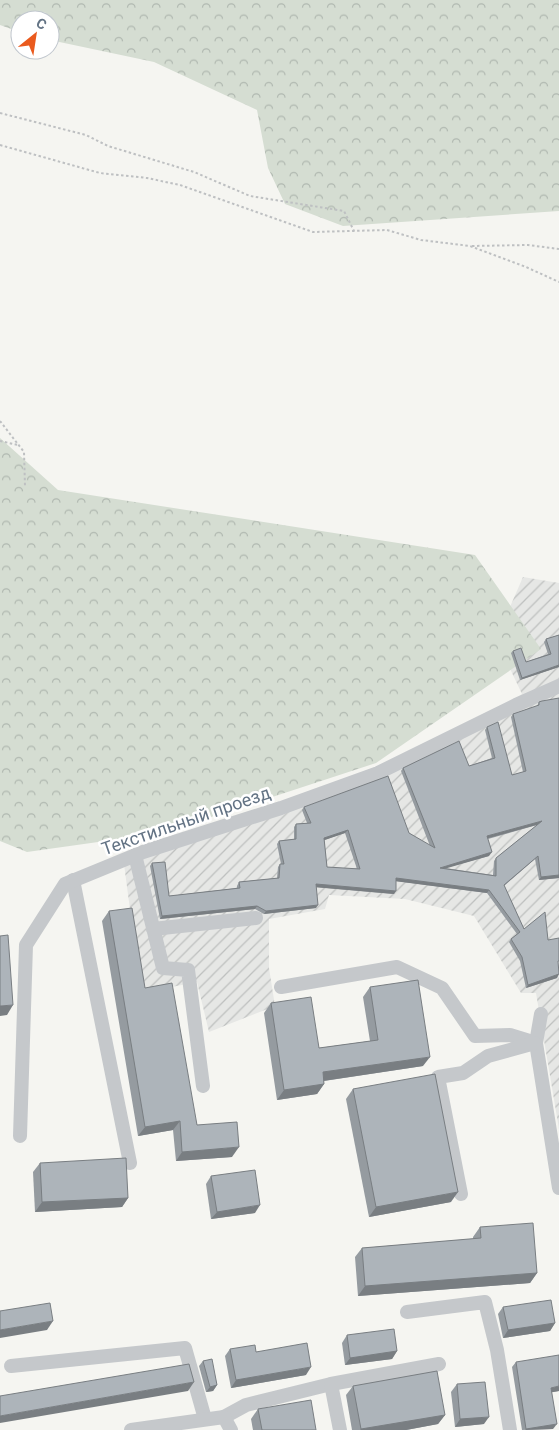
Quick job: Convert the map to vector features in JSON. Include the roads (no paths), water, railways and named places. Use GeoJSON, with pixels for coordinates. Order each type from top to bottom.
{"type":"FeatureCollection","features":[{"type":"Feature","properties":{"kind":"street","name":"Текстильный проезд"},"geometry":{"type":"LineString","coordinates":[[20,1136],[26,945],[65,884],[135,855],[281,808],[378,773],[559,686]]}},
{"type":"Feature","properties":{"kind":"street"},"geometry":{"type":"LineString","coordinates":[[135,855],[163,968],[188,970],[203,1086]]}},
{"type":"Feature","properties":{"kind":"street"},"geometry":{"type":"LineString","coordinates":[[74,880],[130,1163]]}},
{"type":"Feature","properties":{"kind":"street"},"geometry":{"type":"LineString","coordinates":[[153,929],[256,918]]}},
{"type":"Feature","properties":{"kind":"street"},"geometry":{"type":"LineString","coordinates":[[281,987],[397,967],[442,988],[475,1036],[510,1035],[536,1043]]}},
{"type":"Feature","properties":{"kind":"street"},"geometry":{"type":"LineString","coordinates":[[541,1014],[536,1043],[559,1188]]}},
{"type":"Feature","properties":{"kind":"street"},"geometry":{"type":"LineString","coordinates":[[461,1194],[438,1077],[464,1073],[488,1056],[536,1043]]}},
{"type":"Feature","properties":{"kind":"street"},"geometry":{"type":"LineString","coordinates":[[407,1312],[485,1302],[497,1350],[510,1430]]}},
{"type":"Feature","properties":{"kind":"street"},"geometry":{"type":"LineString","coordinates":[[11,1366],[186,1348],[204,1419]]}},
{"type":"Feature","properties":{"kind":"street"},"geometry":{"type":"LineString","coordinates":[[131,1430],[224,1417],[246,1406],[331,1384],[439,1364]]}},
{"type":"Feature","properties":{"kind":"street"},"geometry":{"type":"LineString","coordinates":[[331,1384],[340,1430]]}},
{"type":"Feature","properties":{"kind":"street"},"geometry":{"type":"LineString","coordinates":[[224,1417],[231,1430]]}}]}
